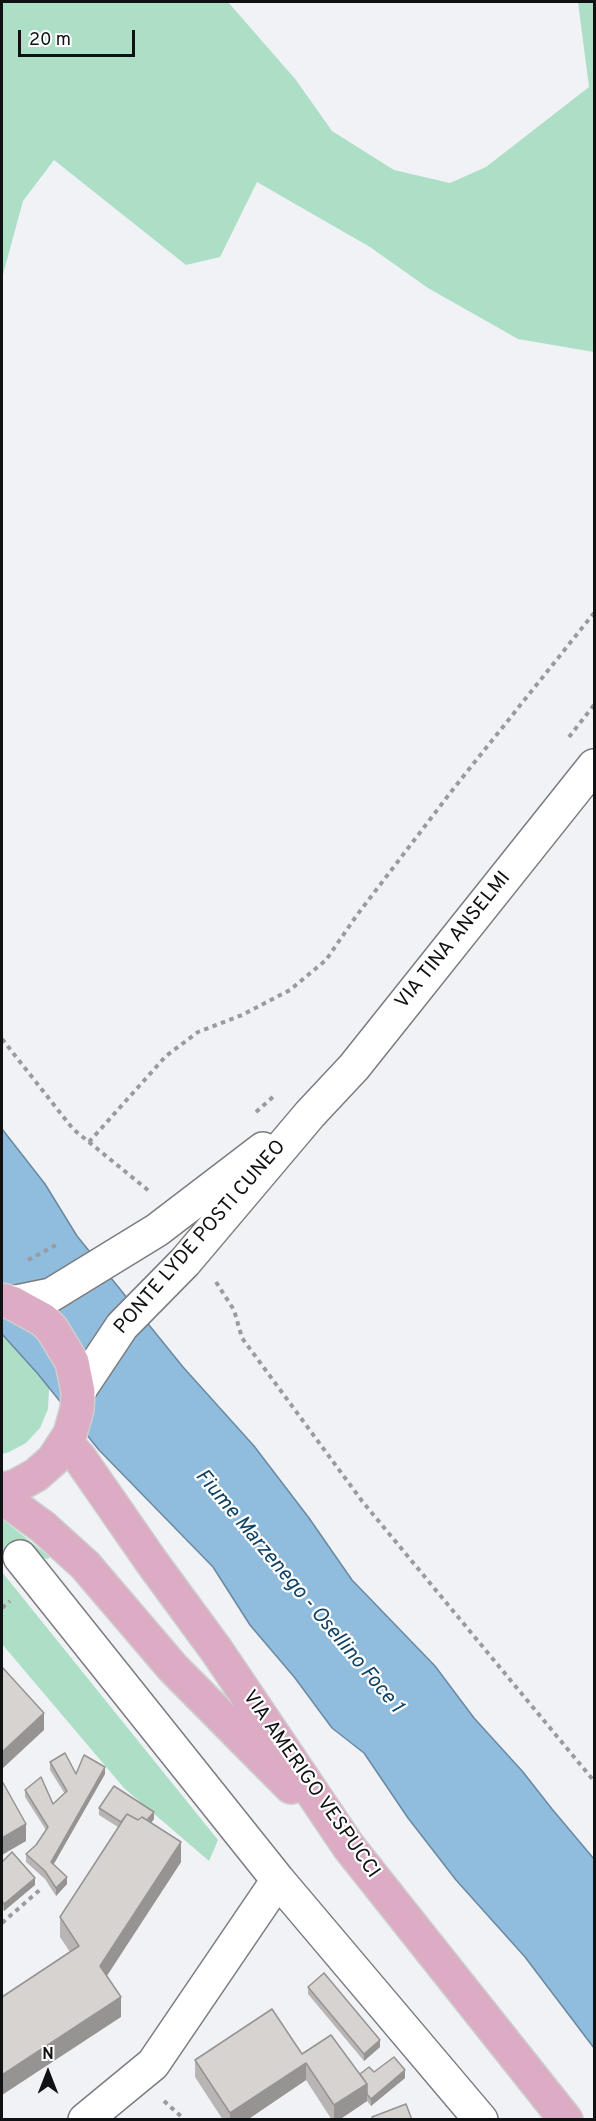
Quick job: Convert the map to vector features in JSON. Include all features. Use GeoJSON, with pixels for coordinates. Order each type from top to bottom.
{"type":"FeatureCollection","features":[{"type":"Feature","properties":{"kind":"main road"},"geometry":{"type":"LineString","coordinates":[[2,1490],[16,1486],[36,1475],[53,1460],[72,1419],[72,1362],[58,1336],[43,1320],[7,1302]]}},
{"type":"Feature","properties":{"kind":"main road","name":"VIA AMERIGO VESPUCCI"},"geometry":{"type":"LineString","coordinates":[[72,1419],[79,1457],[217,1652],[349,1846],[566,2120]]}},
{"type":"Feature","properties":{"kind":"main road"},"geometry":{"type":"LineString","coordinates":[[2,1497],[43,1527],[85,1565],[173,1668],[349,1846]]}},
{"type":"Feature","properties":{"kind":"street","name":"VIA TINA ANSELMI"},"geometry":{"type":"LineString","coordinates":[[310,1114],[354,1067],[594,766]]}},
{"type":"Feature","properties":{"kind":"street","name":"PONTE LYDE POSTI CUNEO"},"geometry":{"type":"LineString","coordinates":[[7,1302],[51,1294],[157,1230],[310,1114]]}},
{"type":"Feature","properties":{"kind":"street","name":"PONTE LYDE POSTI CUNEO"},"geometry":{"type":"LineString","coordinates":[[72,1419],[122,1326],[190,1256],[310,1114]]}},
{"type":"Feature","properties":{"kind":"street"},"geometry":{"type":"LineString","coordinates":[[20,1557],[278,1881],[481,2120]]}},
{"type":"Feature","properties":{"kind":"street"},"geometry":{"type":"LineString","coordinates":[[85,2120],[153,2064],[278,1881]]}},
{"type":"Feature","properties":{"kind":"path"},"geometry":{"type":"LineString","coordinates":[[89,1142],[166,1056],[198,1032],[242,1015],[290,990],[326,960],[454,788],[594,613]]}},
{"type":"Feature","properties":{"kind":"path"},"geometry":{"type":"LineString","coordinates":[[565,742],[594,705]]}},
{"type":"Feature","properties":{"kind":"path"},"geometry":{"type":"LineString","coordinates":[[2,1039],[73,1129],[149,1191],[158,1186]]}},
{"type":"Feature","properties":{"kind":"path"},"geometry":{"type":"LineString","coordinates":[[251,1116],[276,1094]]}},
{"type":"Feature","properties":{"kind":"path"},"geometry":{"type":"LineString","coordinates":[[26,1261],[62,1242]]}},
{"type":"Feature","properties":{"kind":"path"},"geometry":{"type":"LineString","coordinates":[[190,1256],[234,1310],[242,1338],[362,1501],[594,1781]]}},
{"type":"Feature","properties":{"kind":"path"},"geometry":{"type":"LineString","coordinates":[[2,1923],[42,1888]]}},
{"type":"Feature","properties":{"kind":"green space"},"geometry":{"type":"Polygon","coordinates":[[[2,2],[228,2],[296,80],[332,131],[394,170],[450,183],[486,167],[589,87],[578,2],[594,2],[594,352],[518,339],[428,288],[370,247],[257,182],[220,257],[186,265],[54,160],[23,201],[2,278],[2,2]]]}},
{"type":"Feature","properties":{"kind":"green space"},"geometry":{"type":"Polygon","coordinates":[[[2,1332],[45,1370],[49,1389],[48,1409],[40,1428],[26,1443],[2,1454],[2,1332]]]}},
{"type":"Feature","properties":{"kind":"green space"},"geometry":{"type":"Polygon","coordinates":[[[2,1519],[50,1557],[48,1559],[19,1552],[2,1557],[2,1519]]]}},
{"type":"Feature","properties":{"kind":"green space"},"geometry":{"type":"Polygon","coordinates":[[[2,1572],[218,1840],[209,1861],[124,1788],[2,1644],[2,1572]]]}},
{"type":"Feature","properties":{"kind":"water","name":"Fiume Marzenego - Osellino Foce 1"},"geometry":{"type":"Polygon","coordinates":[[[2,1129],[45,1184],[77,1236],[183,1367],[254,1446],[309,1518],[352,1580],[435,1666],[474,1718],[523,1772],[594,1859],[594,2048],[525,1957],[456,1880],[408,1818],[364,1753],[332,1728],[295,1678],[250,1625],[213,1567],[99,1450],[38,1374],[2,1334],[2,1129]]]}},
{"type":"Feature","properties":{"kind":"building"},"geometry":{"type":"Polygon","coordinates":[[[2,1667],[44,1713],[2,1752],[2,1667]]]}},
{"type":"Feature","properties":{"kind":"building"},"geometry":{"type":"Polygon","coordinates":[[[65,1753],[76,1774],[84,1755],[105,1767],[51,1862],[67,1877],[56,1888],[45,1871],[26,1854],[36,1845],[48,1827],[25,1790],[41,1777],[53,1804],[67,1791],[50,1762],[65,1753]]]}},
{"type":"Feature","properties":{"kind":"building"},"geometry":{"type":"Polygon","coordinates":[[[2,1781],[26,1824],[2,1838],[2,1781]]]}},
{"type":"Feature","properties":{"kind":"building"},"geometry":{"type":"Polygon","coordinates":[[[114,1786],[154,1812],[147,1820],[142,1817],[138,1820],[127,1814],[121,1822],[99,1808],[114,1786]]]}},
{"type":"Feature","properties":{"kind":"building"},"geometry":{"type":"Polygon","coordinates":[[[127,1814],[138,1820],[142,1817],[181,1842],[100,1966],[121,1997],[2,2075],[2,1997],[79,1946],[60,1917],[127,1814]]]}},
{"type":"Feature","properties":{"kind":"building"},"geometry":{"type":"Polygon","coordinates":[[[12,1852],[35,1878],[4,1904],[2,1901],[2,1862],[12,1852]]]}},
{"type":"Feature","properties":{"kind":"building"},"geometry":{"type":"Polygon","coordinates":[[[324,1973],[380,2040],[364,2054],[308,1987],[324,1973]]]}},
{"type":"Feature","properties":{"kind":"building"},"geometry":{"type":"Polygon","coordinates":[[[272,2009],[302,2054],[331,2035],[367,2084],[334,2105],[306,2063],[230,2113],[195,2060],[272,2009]]]}},
{"type":"Feature","properties":{"kind":"building"},"geometry":{"type":"Polygon","coordinates":[[[394,2057],[405,2070],[371,2099],[367,2094],[367,2084],[360,2074],[369,2067],[374,2072],[394,2057]]]}},
{"type":"Feature","properties":{"kind":"building"},"geometry":{"type":"Polygon","coordinates":[[[406,2104],[412,2120],[373,2120],[372,2117],[406,2104]]]}}]}
